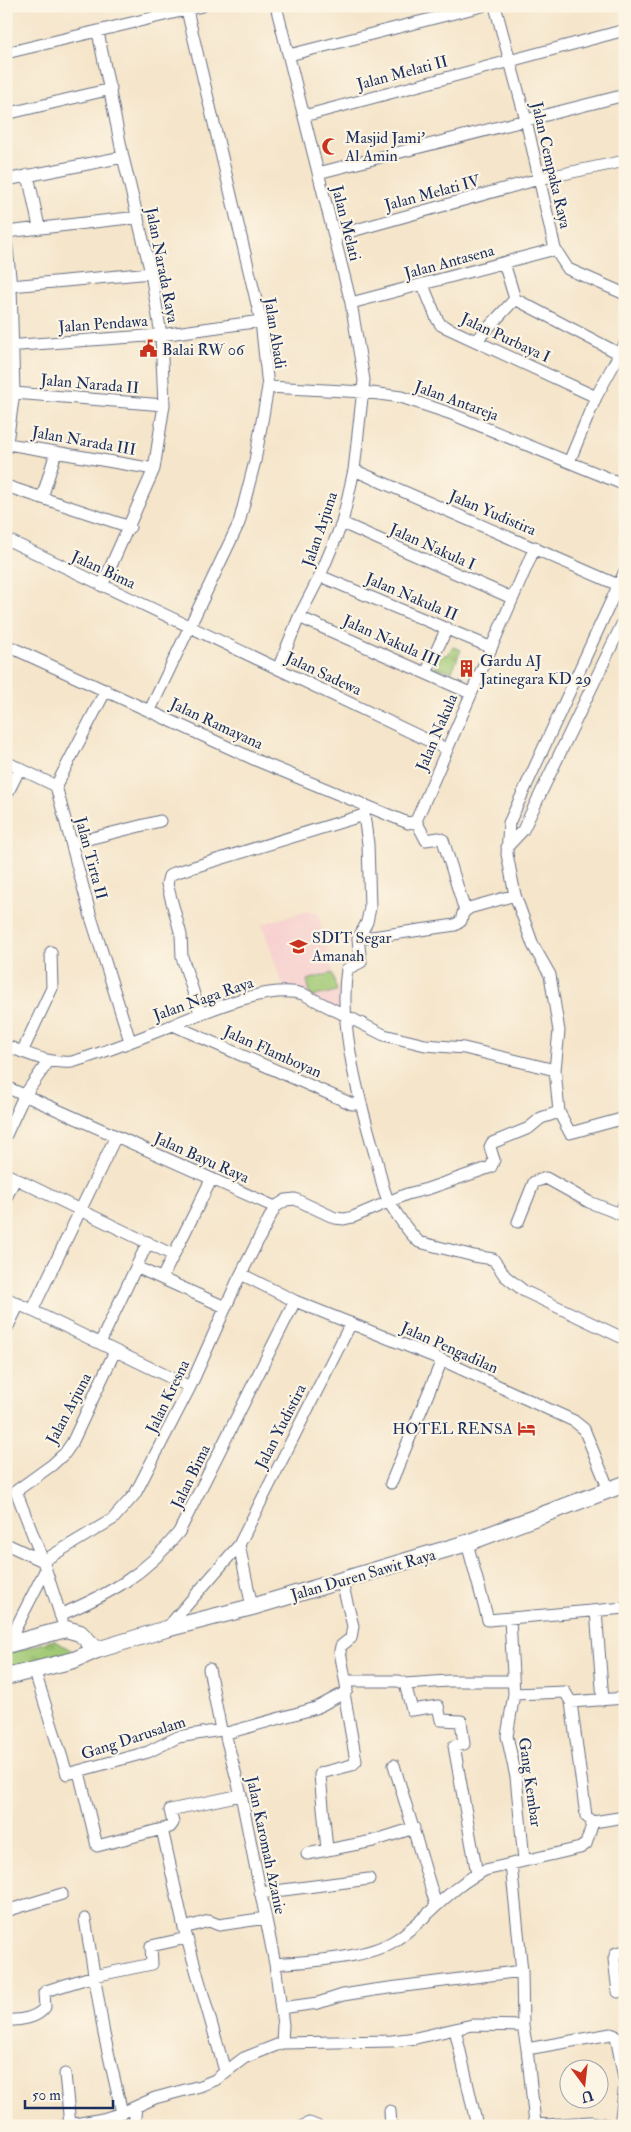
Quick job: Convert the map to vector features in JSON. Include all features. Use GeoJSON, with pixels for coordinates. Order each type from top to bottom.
{"type":"FeatureCollection","features":[{"type":"Feature","properties":{"kind":"street"},"geometry":{"type":"LineString","coordinates":[[6,53],[98,32],[186,8],[202,6]]}},
{"type":"Feature","properties":{"kind":"street","name":"Jalan Melati"},"geometry":{"type":"LineString","coordinates":[[276,6],[351,303],[364,380],[364,392]]}},
{"type":"Feature","properties":{"kind":"street"},"geometry":{"type":"LineString","coordinates":[[289,55],[482,6]]}},
{"type":"Feature","properties":{"kind":"street","name":"Jalan Cempaka Raya"},"geometry":{"type":"LineString","coordinates":[[495,6],[526,120],[555,249],[568,269],[625,294]]}},
{"type":"Feature","properties":{"kind":"street","name":"Jalan Abadi"},"geometry":{"type":"LineString","coordinates":[[150,710],[239,523],[255,461],[268,387],[260,321],[186,8]]}},
{"type":"Feature","properties":{"kind":"street","name":"Jalan Melati II"},"geometry":{"type":"LineString","coordinates":[[304,116],[625,30]]}},
{"type":"Feature","properties":{"kind":"street","name":"Jalan Narada Raya"},"geometry":{"type":"LineString","coordinates":[[98,32],[151,273],[161,336],[164,405],[154,469],[130,527],[102,586]]}},
{"type":"Feature","properties":{"kind":"street"},"geometry":{"type":"LineString","coordinates":[[6,114],[111,89]]}},
{"type":"Feature","properties":{"kind":"street"},"geometry":{"type":"LineString","coordinates":[[318,173],[625,95]]}},
{"type":"Feature","properties":{"kind":"street"},"geometry":{"type":"LineString","coordinates":[[6,180],[124,157]]}},
{"type":"Feature","properties":{"kind":"street","name":"Jalan Melati IV"},"geometry":{"type":"LineString","coordinates":[[334,236],[539,179],[625,161]]}},
{"type":"Feature","properties":{"kind":"street"},"geometry":{"type":"LineString","coordinates":[[28,175],[40,227]]}},
{"type":"Feature","properties":{"kind":"street"},"geometry":{"type":"LineString","coordinates":[[6,232],[138,217]]}},
{"type":"Feature","properties":{"kind":"street"},"geometry":{"type":"LineString","coordinates":[[6,238],[11,286],[10,346],[14,393],[7,446]]}},
{"type":"Feature","properties":{"kind":"street","name":"Jalan Antasena"},"geometry":{"type":"LineString","coordinates":[[351,303],[555,249]]}},
{"type":"Feature","properties":{"kind":"street"},"geometry":{"type":"LineString","coordinates":[[504,263],[515,299],[623,349],[596,397],[568,462]]}},
{"type":"Feature","properties":{"kind":"street"},"geometry":{"type":"LineString","coordinates":[[11,286],[151,273]]}},
{"type":"Feature","properties":{"kind":"street","name":"Jalan Purbaya I"},"geometry":{"type":"LineString","coordinates":[[423,285],[437,319],[442,325],[596,397]]}},
{"type":"Feature","properties":{"kind":"street"},"geometry":{"type":"LineString","coordinates":[[476,341],[515,299]]}},
{"type":"Feature","properties":{"kind":"street","name":"Jalan Pendawa"},"geometry":{"type":"LineString","coordinates":[[10,346],[161,336],[260,321]]}},
{"type":"Feature","properties":{"kind":"street","name":"Jalan Antareja"},"geometry":{"type":"LineString","coordinates":[[268,387],[364,392],[401,397],[449,413],[625,485]]}},
{"type":"Feature","properties":{"kind":"street","name":"Jalan Arjuna"},"geometry":{"type":"LineString","coordinates":[[278,669],[299,617],[320,576],[342,522],[354,470],[364,392]]}},
{"type":"Feature","properties":{"kind":"street","name":"Jalan Narada II"},"geometry":{"type":"LineString","coordinates":[[14,393],[164,405]]}},
{"type":"Feature","properties":{"kind":"street","name":"Jalan Narada III"},"geometry":{"type":"LineString","coordinates":[[7,446],[56,452],[154,469]]}},
{"type":"Feature","properties":{"kind":"street"},"geometry":{"type":"LineString","coordinates":[[42,498],[56,452]]}},
{"type":"Feature","properties":{"kind":"street","name":"Jalan Yudistira"},"geometry":{"type":"LineString","coordinates":[[354,470],[622,586]]}},
{"type":"Feature","properties":{"kind":"street"},"geometry":{"type":"LineString","coordinates":[[6,486],[130,527]]}},
{"type":"Feature","properties":{"kind":"street","name":"Jalan Nakula I"},"geometry":{"type":"LineString","coordinates":[[342,522],[512,598]]}},
{"type":"Feature","properties":{"kind":"street","name":"Jalan Bima"},"geometry":{"type":"LineString","coordinates":[[6,539],[189,626]]}},
{"type":"Feature","properties":{"kind":"street","name":"Jalan Nakula"},"geometry":{"type":"LineString","coordinates":[[416,821],[534,547]]}},
{"type":"Feature","properties":{"kind":"street"},"geometry":{"type":"LineString","coordinates":[[625,572],[622,586],[509,823],[507,847],[515,895],[533,946],[550,975],[559,1031],[555,1070],[559,1112],[570,1133],[625,1118]]}},
{"type":"Feature","properties":{"kind":"street","name":"Jalan Nakula II"},"geometry":{"type":"LineString","coordinates":[[320,576],[490,647]]}},
{"type":"Feature","properties":{"kind":"street","name":"Jalan Nakula III"},"geometry":{"type":"LineString","coordinates":[[299,617],[470,693]]}},
{"type":"Feature","properties":{"kind":"street"},"geometry":{"type":"LineString","coordinates":[[507,847],[523,830],[625,618]]}},
{"type":"Feature","properties":{"kind":"street","name":"Jalan Sadewa"},"geometry":{"type":"LineString","coordinates":[[189,626],[446,749]]}},
{"type":"Feature","properties":{"kind":"street"},"geometry":{"type":"LineString","coordinates":[[426,673],[446,628]]}},
{"type":"Feature","properties":{"kind":"street","name":"Jalan Ramayana"},"geometry":{"type":"LineString","coordinates":[[6,645],[365,810],[408,823],[416,821]]}},
{"type":"Feature","properties":{"kind":"street"},"geometry":{"type":"LineString","coordinates":[[6,762],[56,786],[106,690]]}},
{"type":"Feature","properties":{"kind":"street"},"geometry":{"type":"LineString","coordinates":[[6,796],[20,768]]}},
{"type":"Feature","properties":{"kind":"street","name":"Jalan Tirta II"},"geometry":{"type":"LineString","coordinates":[[56,786],[91,917],[130,1041]]}},
{"type":"Feature","properties":{"kind":"street"},"geometry":{"type":"LineString","coordinates":[[200,1012],[182,957],[181,935],[167,884],[170,876],[174,873],[365,810],[370,908],[367,922],[358,939],[361,962],[347,969],[344,985],[345,1017],[360,1104],[388,1200],[419,1242],[493,1259],[505,1276],[524,1292],[625,1339]]}},
{"type":"Feature","properties":{"kind":"street"},"geometry":{"type":"LineString","coordinates":[[416,821],[426,840],[441,838],[443,840],[465,911]]}},
{"type":"Feature","properties":{"kind":"street"},"geometry":{"type":"LineString","coordinates":[[72,843],[160,822]]}},
{"type":"Feature","properties":{"kind":"street"},"geometry":{"type":"LineString","coordinates":[[358,939],[455,925],[461,921],[465,911],[469,908],[515,895]]}},
{"type":"Feature","properties":{"kind":"street"},"geometry":{"type":"LineString","coordinates":[[22,1052],[52,988],[51,952]]}},
{"type":"Feature","properties":{"kind":"street","name":"Jalan Naga Raya"},"geometry":{"type":"LineString","coordinates":[[6,1046],[48,1062],[72,1062],[173,1025],[200,1012],[264,994],[295,992],[303,994],[345,1017],[384,1035],[425,1045],[464,1048],[555,1070]]}},
{"type":"Feature","properties":{"kind":"street","name":"Jalan Flamboyan"},"geometry":{"type":"LineString","coordinates":[[173,1025],[352,1104],[360,1104]]}},
{"type":"Feature","properties":{"kind":"street"},"geometry":{"type":"LineString","coordinates":[[6,1135],[24,1096],[48,1062]]}},
{"type":"Feature","properties":{"kind":"street","name":"Jalan Bayu Raya"},"geometry":{"type":"LineString","coordinates":[[6,1087],[275,1207]]}},
{"type":"Feature","properties":{"kind":"street"},"geometry":{"type":"LineString","coordinates":[[275,1207],[280,1202],[295,1199],[335,1218],[353,1217],[388,1200],[491,1168],[494,1160],[490,1146],[492,1142],[529,1128],[541,1118],[559,1112]]}},
{"type":"Feature","properties":{"kind":"street"},"geometry":{"type":"LineString","coordinates":[[32,1310],[116,1136]]}},
{"type":"Feature","properties":{"kind":"street"},"geometry":{"type":"LineString","coordinates":[[6,1198],[11,1177],[173,1255]]}},
{"type":"Feature","properties":{"kind":"street"},"geometry":{"type":"LineString","coordinates":[[518,1222],[534,1182],[546,1178],[589,1202],[622,1216],[625,1202]]}},
{"type":"Feature","properties":{"kind":"street"},"geometry":{"type":"LineString","coordinates":[[162,1278],[211,1180]]}},
{"type":"Feature","properties":{"kind":"street","name":"Jalan Kresna"},"geometry":{"type":"LineString","coordinates":[[44,1565],[113,1519],[126,1506],[146,1476],[190,1387],[225,1307],[275,1207]]}},
{"type":"Feature","properties":{"kind":"street"},"geometry":{"type":"LineString","coordinates":[[100,1343],[148,1242]]}},
{"type":"Feature","properties":{"kind":"street"},"geometry":{"type":"LineString","coordinates":[[136,1267],[225,1307]]}},
{"type":"Feature","properties":{"kind":"street","name":"Jalan Pengadilan"},"geometry":{"type":"LineString","coordinates":[[241,1274],[295,1301],[442,1360],[581,1425],[609,1490]]}},
{"type":"Feature","properties":{"kind":"street"},"geometry":{"type":"LineString","coordinates":[[6,1298],[190,1387]]}},
{"type":"Feature","properties":{"kind":"street","name":"Jalan Bima"},"geometry":{"type":"LineString","coordinates":[[63,1622],[135,1577],[165,1550],[179,1532],[295,1301]]}},
{"type":"Feature","properties":{"kind":"street"},"geometry":{"type":"LineString","coordinates":[[6,1330],[19,1304]]}},
{"type":"Feature","properties":{"kind":"street","name":"Jalan Yudistira"},"geometry":{"type":"LineString","coordinates":[[166,1629],[239,1545],[351,1323]]}},
{"type":"Feature","properties":{"kind":"street","name":"Jalan Arjuna"},"geometry":{"type":"LineString","coordinates":[[11,1489],[65,1453],[72,1443],[115,1351]]}},
{"type":"Feature","properties":{"kind":"street"},"geometry":{"type":"LineString","coordinates":[[391,1483],[442,1360]]}},
{"type":"Feature","properties":{"kind":"street","name":"Jalan Duren Sawit Raya"},"geometry":{"type":"LineString","coordinates":[[6,1677],[74,1660],[97,1650],[166,1629],[252,1607],[467,1543],[625,1484]]}},
{"type":"Feature","properties":{"kind":"street"},"geometry":{"type":"LineString","coordinates":[[11,1489],[44,1565],[63,1622],[80,1633],[97,1650]]}},
{"type":"Feature","properties":{"kind":"street"},"geometry":{"type":"LineString","coordinates":[[467,1543],[487,1619],[510,1619],[625,1608]]}},
{"type":"Feature","properties":{"kind":"street"},"geometry":{"type":"LineString","coordinates":[[6,1544],[44,1565]]}},
{"type":"Feature","properties":{"kind":"street"},"geometry":{"type":"LineString","coordinates":[[239,1545],[252,1607]]}},
{"type":"Feature","properties":{"kind":"street"},"geometry":{"type":"LineString","coordinates":[[6,1645],[44,1565]]}},
{"type":"Feature","properties":{"kind":"street"},"geometry":{"type":"LineString","coordinates":[[327,1850],[320,1774],[352,1765],[356,1760],[344,1693],[347,1690],[340,1651],[341,1646],[351,1638],[353,1626],[341,1579]]}},
{"type":"Feature","properties":{"kind":"street"},"geometry":{"type":"LineString","coordinates":[[596,1611],[603,1700]]}},
{"type":"Feature","properties":{"kind":"street","name":"Gang Kembar"},"geometry":{"type":"LineString","coordinates":[[510,1619],[514,1694],[508,1736],[516,1777],[524,1860]]}},
{"type":"Feature","properties":{"kind":"street"},"geometry":{"type":"LineString","coordinates":[[6,1645],[63,1622]]}},
{"type":"Feature","properties":{"kind":"street","name":"Gang Darusalam"},"geometry":{"type":"LineString","coordinates":[[34,1669],[66,1772],[70,1774],[148,1752],[178,1737],[224,1732],[316,1708],[344,1693]]}},
{"type":"Feature","properties":{"kind":"street","name":"Jalan Karomah Azanie"},"geometry":{"type":"LineString","coordinates":[[209,1669],[241,1795],[275,1964],[284,2032],[282,2043]]}},
{"type":"Feature","properties":{"kind":"street"},"geometry":{"type":"LineString","coordinates":[[346,1681],[399,1681],[405,1684],[448,1681],[514,1681]]}},
{"type":"Feature","properties":{"kind":"street"},"geometry":{"type":"LineString","coordinates":[[405,1684],[412,1710],[438,1706],[441,1720],[460,1721],[464,1744],[454,1746],[477,1874]]}},
{"type":"Feature","properties":{"kind":"street"},"geometry":{"type":"LineString","coordinates":[[514,1694],[565,1692],[571,1702],[586,1816],[593,1822],[625,1817]]}},
{"type":"Feature","properties":{"kind":"street"},"geometry":{"type":"LineString","coordinates":[[571,1702],[625,1698]]}},
{"type":"Feature","properties":{"kind":"street"},"geometry":{"type":"LineString","coordinates":[[394,1765],[436,1905]]}},
{"type":"Feature","properties":{"kind":"street"},"geometry":{"type":"LineString","coordinates":[[79,1772],[97,1846],[173,1826],[170,1810],[241,1795]]}},
{"type":"Feature","properties":{"kind":"street"},"geometry":{"type":"LineString","coordinates":[[275,1964],[324,1960],[386,1945],[408,1931],[436,1905],[477,1874],[524,1860],[585,1846],[593,1822]]}},
{"type":"Feature","properties":{"kind":"street"},"geometry":{"type":"LineString","coordinates":[[307,1854],[373,1840],[414,1828]]}},
{"type":"Feature","properties":{"kind":"street"},"geometry":{"type":"LineString","coordinates":[[162,1829],[186,1933],[225,2072]]}},
{"type":"Feature","properties":{"kind":"street"},"geometry":{"type":"LineString","coordinates":[[511,1864],[522,1971],[523,2026],[535,2123],[546,2125],[590,2122],[615,2126]]}},
{"type":"Feature","properties":{"kind":"street"},"geometry":{"type":"LineString","coordinates":[[260,1893],[369,1879]]}},
{"type":"Feature","properties":{"kind":"street"},"geometry":{"type":"LineString","coordinates":[[6,1911],[62,1894]]}},
{"type":"Feature","properties":{"kind":"street"},"geometry":{"type":"LineString","coordinates":[[6,2020],[22,2019],[41,2012],[45,2007],[44,1993],[46,1990],[94,1976],[152,1964],[151,1946],[186,1933],[209,1921],[219,1925],[266,1918]]}},
{"type":"Feature","properties":{"kind":"street"},"geometry":{"type":"LineString","coordinates":[[85,1919],[104,2034],[122,2113]]}},
{"type":"Feature","properties":{"kind":"street"},"geometry":{"type":"LineString","coordinates":[[618,1992],[614,1959],[616,1953],[625,1952]]}},
{"type":"Feature","properties":{"kind":"street"},"geometry":{"type":"LineString","coordinates":[[281,2008],[318,2003],[374,1990],[522,1971]]}},
{"type":"Feature","properties":{"kind":"street"},"geometry":{"type":"LineString","coordinates":[[65,2074],[67,2125],[103,2119],[122,2113],[155,2098],[200,2086],[215,2080],[244,2058],[282,2043],[392,2041],[472,2025],[523,2026]]}},
{"type":"Feature","properties":{"kind":"street"},"geometry":{"type":"LineString","coordinates":[[455,2029],[477,2126]]}},
{"type":"Feature","properties":{"kind":"street"},"geometry":{"type":"LineString","coordinates":[[527,2049],[611,2034],[616,2036],[625,2084],[620,2126]]}},
{"type":"Feature","properties":{"kind":"street"},"geometry":{"type":"LineString","coordinates":[[134,2126],[136,2107]]}},
{"type":"Feature","properties":{"kind":"street"},"geometry":{"type":"LineString","coordinates":[[390,2111],[391,2126]]}},
{"type":"Feature","properties":{"kind":"street"},"geometry":{"type":"LineString","coordinates":[[303,2126],[310,2123],[317,2126]]}},
{"type":"Feature","properties":{"kind":"shaded area","name":"SDIT Segar Amanah"},"geometry":{"type":"Polygon","coordinates":[[[308,911],[309,913],[317,911],[344,1014],[284,989],[262,924],[308,911]]]}},
{"type":"Feature","properties":{"kind":"green space"},"geometry":{"type":"Polygon","coordinates":[[[453,647],[461,650],[452,671],[434,668],[440,655],[448,655],[453,647]]]}},
{"type":"Feature","properties":{"kind":"green space"},"geometry":{"type":"Polygon","coordinates":[[[332,973],[337,991],[311,997],[307,980],[332,973]]]}},
{"type":"Feature","properties":{"kind":"green space"},"geometry":{"type":"Polygon","coordinates":[[[54,1640],[74,1652],[6,1673],[6,1654],[54,1640]]]}},
{"type":"Feature","properties":{"kind":"place","name":"Masjid Jami' Al Amin"},"geometry":{"type":"Point","coordinates":[331,146]}},
{"type":"Feature","properties":{"kind":"place","name":"Balai RW 06"},"geometry":{"type":"Point","coordinates":[148,349]}},
{"type":"Feature","properties":{"kind":"place","name":"Gardu AJ Jatinegara KD 29"},"geometry":{"type":"Point","coordinates":[466,669]}},
{"type":"Feature","properties":{"kind":"place","name":"SDIT Segar Amanah"},"geometry":{"type":"Point","coordinates":[298,946]}},
{"type":"Feature","properties":{"kind":"place","name":"HOTEL RENSA"},"geometry":{"type":"Point","coordinates":[527,1428]}}]}
